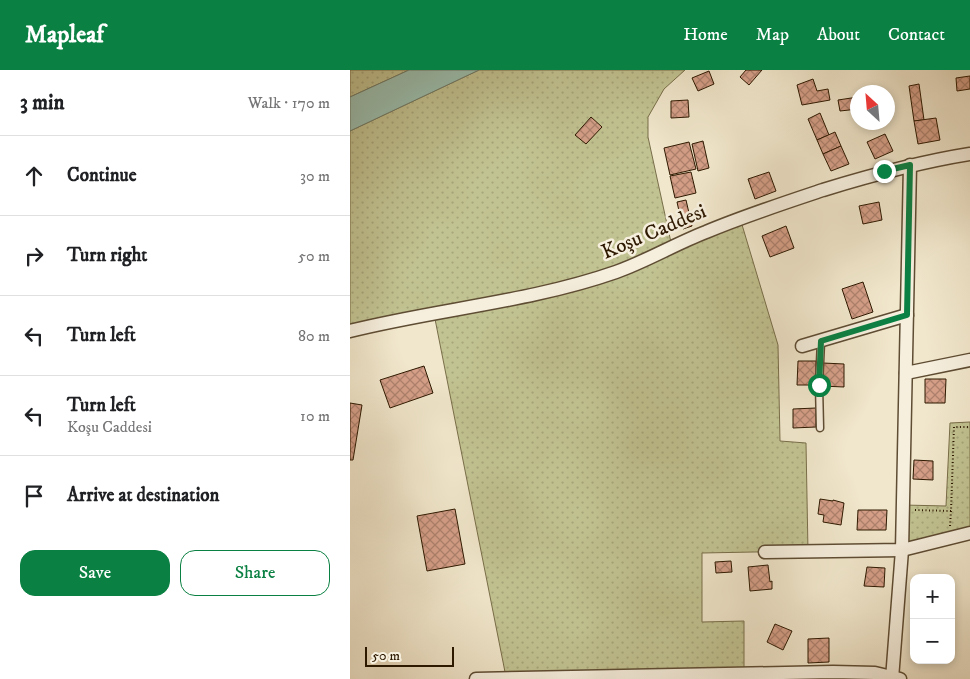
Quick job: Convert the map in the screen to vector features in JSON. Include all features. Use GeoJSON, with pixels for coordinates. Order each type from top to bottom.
{"type":"FeatureCollection","features":[{"type":"Feature","properties":{"kind":"street","name":"Koşu Caddesi"},"geometry":{"type":"LineString","coordinates":[[350,331],[535,295],[593,279],[648,259],[740,218],[910,165],[970,154]]}},
{"type":"Feature","properties":{"kind":"street"},"geometry":{"type":"LineString","coordinates":[[476,679],[834,672],[875,673],[894,678],[902,550],[910,165]]}},
{"type":"Feature","properties":{"kind":"street"},"geometry":{"type":"LineString","coordinates":[[802,346],[907,315]]}},
{"type":"Feature","properties":{"kind":"street"},"geometry":{"type":"LineString","coordinates":[[906,372],[970,360]]}},
{"type":"Feature","properties":{"kind":"street"},"geometry":{"type":"LineString","coordinates":[[765,552],[902,550],[970,533]]}},
{"type":"Feature","properties":{"kind":"lane"},"geometry":{"type":"LineString","coordinates":[[820,428],[821,341]]}},
{"type":"Feature","properties":{"kind":"path"},"geometry":{"type":"LineString","coordinates":[[903,510],[951,511],[954,427],[970,426]]}},
{"type":"Feature","properties":{"kind":"shaded area"},"geometry":{"type":"Polygon","coordinates":[[[350,70],[409,70],[350,97],[350,70]]]}},
{"type":"Feature","properties":{"kind":"shaded area"},"geometry":{"type":"Polygon","coordinates":[[[409,70],[479,70],[350,131],[350,97],[409,70]]]}},
{"type":"Feature","properties":{"kind":"shaded area"},"geometry":{"type":"Polygon","coordinates":[[[479,70],[685,70],[664,89],[648,117],[648,137],[672,247],[740,218],[778,345],[780,441],[806,443],[808,551],[702,553],[702,622],[744,621],[744,673],[900,679],[582,679],[506,677],[434,314],[350,331],[350,131],[479,70]]]}},
{"type":"Feature","properties":{"kind":"shaded area"},"geometry":{"type":"Polygon","coordinates":[[[970,422],[970,533],[902,550],[903,505],[946,506],[950,423],[970,422]]]}},
{"type":"Feature","properties":{"kind":"building"},"geometry":{"type":"Polygon","coordinates":[[[746,70],[762,70],[749,85],[740,77],[746,70]]]}},
{"type":"Feature","properties":{"kind":"building"},"geometry":{"type":"Polygon","coordinates":[[[709,71],[714,84],[698,91],[692,78],[709,71]]]}},
{"type":"Feature","properties":{"kind":"building"},"geometry":{"type":"Polygon","coordinates":[[[970,76],[970,89],[957,91],[956,78],[970,76]]]}},
{"type":"Feature","properties":{"kind":"building"},"geometry":{"type":"Polygon","coordinates":[[[813,79],[817,91],[828,89],[830,100],[802,105],[797,85],[813,79]]]}},
{"type":"Feature","properties":{"kind":"building"},"geometry":{"type":"Polygon","coordinates":[[[919,84],[924,120],[914,121],[909,86],[919,84]]]}},
{"type":"Feature","properties":{"kind":"building"},"geometry":{"type":"Polygon","coordinates":[[[850,98],[850,110],[840,111],[838,100],[850,98]]]}},
{"type":"Feature","properties":{"kind":"building"},"geometry":{"type":"Polygon","coordinates":[[[688,100],[689,117],[671,118],[671,101],[688,100]]]}},
{"type":"Feature","properties":{"kind":"building"},"geometry":{"type":"Polygon","coordinates":[[[820,113],[829,135],[817,140],[808,119],[820,113]]]}},
{"type":"Feature","properties":{"kind":"building"},"geometry":{"type":"Polygon","coordinates":[[[591,117],[602,127],[586,144],[575,135],[591,117]]]}},
{"type":"Feature","properties":{"kind":"building"},"geometry":{"type":"Polygon","coordinates":[[[936,118],[940,140],[918,144],[914,121],[936,118]]]}},
{"type":"Feature","properties":{"kind":"building"},"geometry":{"type":"Polygon","coordinates":[[[835,132],[841,146],[823,154],[817,140],[835,132]]]}},
{"type":"Feature","properties":{"kind":"building"},"geometry":{"type":"Polygon","coordinates":[[[885,134],[893,151],[875,159],[867,142],[885,134]]]}},
{"type":"Feature","properties":{"kind":"building"},"geometry":{"type":"Polygon","coordinates":[[[703,141],[709,168],[698,171],[692,144],[703,141]]]}},
{"type":"Feature","properties":{"kind":"building"},"geometry":{"type":"Polygon","coordinates":[[[689,142],[696,169],[670,175],[664,148],[689,142]]]}},
{"type":"Feature","properties":{"kind":"building"},"geometry":{"type":"Polygon","coordinates":[[[841,146],[849,164],[831,171],[823,154],[841,146]]]}},
{"type":"Feature","properties":{"kind":"building"},"geometry":{"type":"Polygon","coordinates":[[[691,172],[696,193],[675,198],[670,176],[691,172]]]}},
{"type":"Feature","properties":{"kind":"building"},"geometry":{"type":"Polygon","coordinates":[[[769,172],[776,191],[755,199],[748,179],[769,172]]]}},
{"type":"Feature","properties":{"kind":"building"},"geometry":{"type":"Polygon","coordinates":[[[686,200],[692,226],[683,229],[677,202],[686,200]]]}},
{"type":"Feature","properties":{"kind":"building"},"geometry":{"type":"Polygon","coordinates":[[[879,202],[882,220],[863,224],[859,206],[879,202]]]}},
{"type":"Feature","properties":{"kind":"building"},"geometry":{"type":"Polygon","coordinates":[[[786,226],[794,248],[770,257],[762,236],[786,226]]]}},
{"type":"Feature","properties":{"kind":"building"},"geometry":{"type":"Polygon","coordinates":[[[863,282],[873,312],[852,319],[842,289],[863,282]]]}},
{"type":"Feature","properties":{"kind":"building"},"geometry":{"type":"Polygon","coordinates":[[[798,361],[816,361],[816,385],[797,385],[798,361]]]}},
{"type":"Feature","properties":{"kind":"building"},"geometry":{"type":"Polygon","coordinates":[[[823,363],[844,364],[844,387],[822,386],[823,363]]]}},
{"type":"Feature","properties":{"kind":"building"},"geometry":{"type":"Polygon","coordinates":[[[424,366],[433,393],[390,408],[380,380],[424,366]]]}},
{"type":"Feature","properties":{"kind":"building"},"geometry":{"type":"Polygon","coordinates":[[[925,379],[946,379],[945,403],[925,403],[925,379]]]}},
{"type":"Feature","properties":{"kind":"building"},"geometry":{"type":"Polygon","coordinates":[[[350,403],[362,405],[353,460],[350,460],[350,403]]]}},
{"type":"Feature","properties":{"kind":"building"},"geometry":{"type":"Polygon","coordinates":[[[816,408],[816,427],[793,428],[793,409],[816,408]]]}},
{"type":"Feature","properties":{"kind":"building"},"geometry":{"type":"Polygon","coordinates":[[[914,460],[933,461],[933,480],[913,479],[914,460]]]}},
{"type":"Feature","properties":{"kind":"building"},"geometry":{"type":"Polygon","coordinates":[[[820,499],[844,503],[841,525],[823,522],[824,515],[818,514],[820,499]]]}},
{"type":"Feature","properties":{"kind":"building"},"geometry":{"type":"Polygon","coordinates":[[[455,509],[465,564],[427,571],[417,516],[455,509]]]}},
{"type":"Feature","properties":{"kind":"building"},"geometry":{"type":"Polygon","coordinates":[[[858,510],[887,510],[886,530],[857,530],[858,510]]]}},
{"type":"Feature","properties":{"kind":"building"},"geometry":{"type":"Polygon","coordinates":[[[731,561],[732,572],[716,573],[715,562],[731,561]]]}},
{"type":"Feature","properties":{"kind":"building"},"geometry":{"type":"Polygon","coordinates":[[[768,565],[772,589],[750,591],[748,567],[768,565]]]}},
{"type":"Feature","properties":{"kind":"building"},"geometry":{"type":"Polygon","coordinates":[[[867,567],[885,568],[884,587],[864,586],[867,567]]]}},
{"type":"Feature","properties":{"kind":"building"},"geometry":{"type":"Polygon","coordinates":[[[775,624],[792,631],[783,650],[767,642],[775,624]]]}},
{"type":"Feature","properties":{"kind":"building"},"geometry":{"type":"Polygon","coordinates":[[[829,638],[829,662],[808,663],[808,639],[829,638]]]}},
{"type":"Feature","properties":{"kind":"route"},"geometry":{"type":"LineString","coordinates":[[819,385],[821,341],[907,315],[910,165],[884,171]]}}]}
